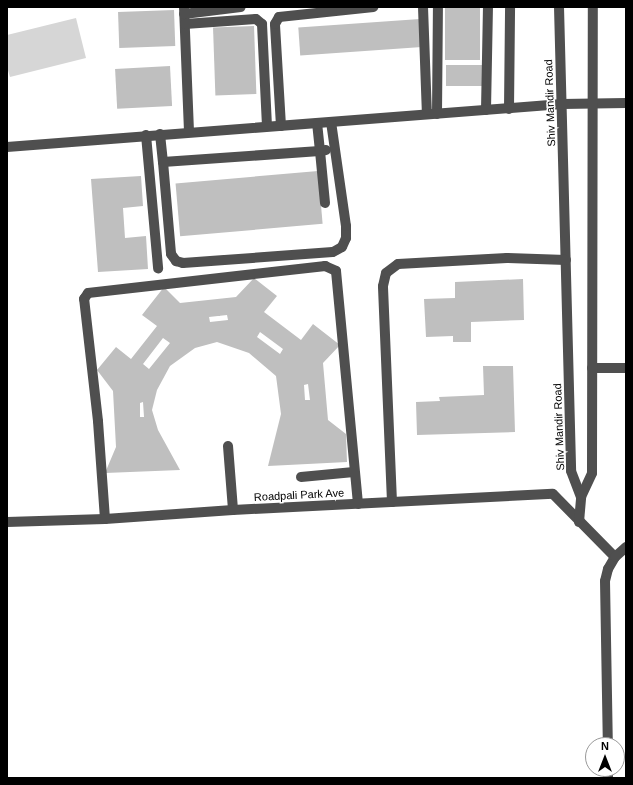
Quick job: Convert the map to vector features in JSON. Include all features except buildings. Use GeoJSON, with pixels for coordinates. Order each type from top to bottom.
{"type":"FeatureCollection","features":[{"type":"Feature","properties":{"kind":"street"},"geometry":{"type":"LineString","coordinates":[[184,15],[241,7]]}},
{"type":"Feature","properties":{"kind":"street"},"geometry":{"type":"LineString","coordinates":[[280,126],[275,24],[279,17],[374,7]]}},
{"type":"Feature","properties":{"kind":"street"},"geometry":{"type":"LineString","coordinates":[[423,7],[432,114]]}},
{"type":"Feature","properties":{"kind":"street"},"geometry":{"type":"LineString","coordinates":[[432,114],[438,7]]}},
{"type":"Feature","properties":{"kind":"street"},"geometry":{"type":"LineString","coordinates":[[486,110],[488,7]]}},
{"type":"Feature","properties":{"kind":"street"},"geometry":{"type":"LineString","coordinates":[[510,7],[510,109]]}},
{"type":"Feature","properties":{"kind":"street","name":"Shiv Mandir Road"},"geometry":{"type":"LineString","coordinates":[[559,7],[571,471],[581,497]]}},
{"type":"Feature","properties":{"kind":"street"},"geometry":{"type":"LineString","coordinates":[[580,522],[581,497],[592,472],[593,7]]}},
{"type":"Feature","properties":{"kind":"street"},"geometry":{"type":"LineString","coordinates":[[184,15],[256,19],[262,24],[267,126]]}},
{"type":"Feature","properties":{"kind":"street"},"geometry":{"type":"LineString","coordinates":[[184,15],[189,132]]}},
{"type":"Feature","properties":{"kind":"street"},"geometry":{"type":"LineString","coordinates":[[7,147],[146,135],[562,104],[626,103]]}},
{"type":"Feature","properties":{"kind":"street"},"geometry":{"type":"LineString","coordinates":[[160,134],[170,254],[176,261],[183,263],[333,252],[342,247],[346,238],[346,226],[330,122]]}},
{"type":"Feature","properties":{"kind":"street"},"geometry":{"type":"LineString","coordinates":[[317,123],[325,202]]}},
{"type":"Feature","properties":{"kind":"street"},"geometry":{"type":"LineString","coordinates":[[146,135],[158,268]]}},
{"type":"Feature","properties":{"kind":"street"},"geometry":{"type":"LineString","coordinates":[[163,162],[335,150]]}},
{"type":"Feature","properties":{"kind":"street"},"geometry":{"type":"LineString","coordinates":[[392,502],[383,286],[386,273],[398,264],[507,258],[566,260]]}},
{"type":"Feature","properties":{"kind":"street"},"geometry":{"type":"LineString","coordinates":[[105,519],[98,421],[84,299],[88,293],[325,266],[336,271],[358,504]]}},
{"type":"Feature","properties":{"kind":"street"},"geometry":{"type":"LineString","coordinates":[[592,368],[626,368]]}},
{"type":"Feature","properties":{"kind":"street"},"geometry":{"type":"LineString","coordinates":[[228,446],[233,510]]}},
{"type":"Feature","properties":{"kind":"street"},"geometry":{"type":"LineString","coordinates":[[301,477],[354,472]]}},
{"type":"Feature","properties":{"kind":"street","name":"Roadpali Park Ave"},"geometry":{"type":"LineString","coordinates":[[7,522],[105,519],[233,510],[553,494],[615,557]]}},
{"type":"Feature","properties":{"kind":"street"},"geometry":{"type":"LineString","coordinates":[[608,737],[605,581],[608,569],[615,557],[626,547]]}},
{"type":"Feature","properties":{"kind":"shaded area"},"geometry":{"type":"Polygon","coordinates":[[[76,18],[86,58],[10,77],[7,67],[7,35],[76,18]]]}}]}
